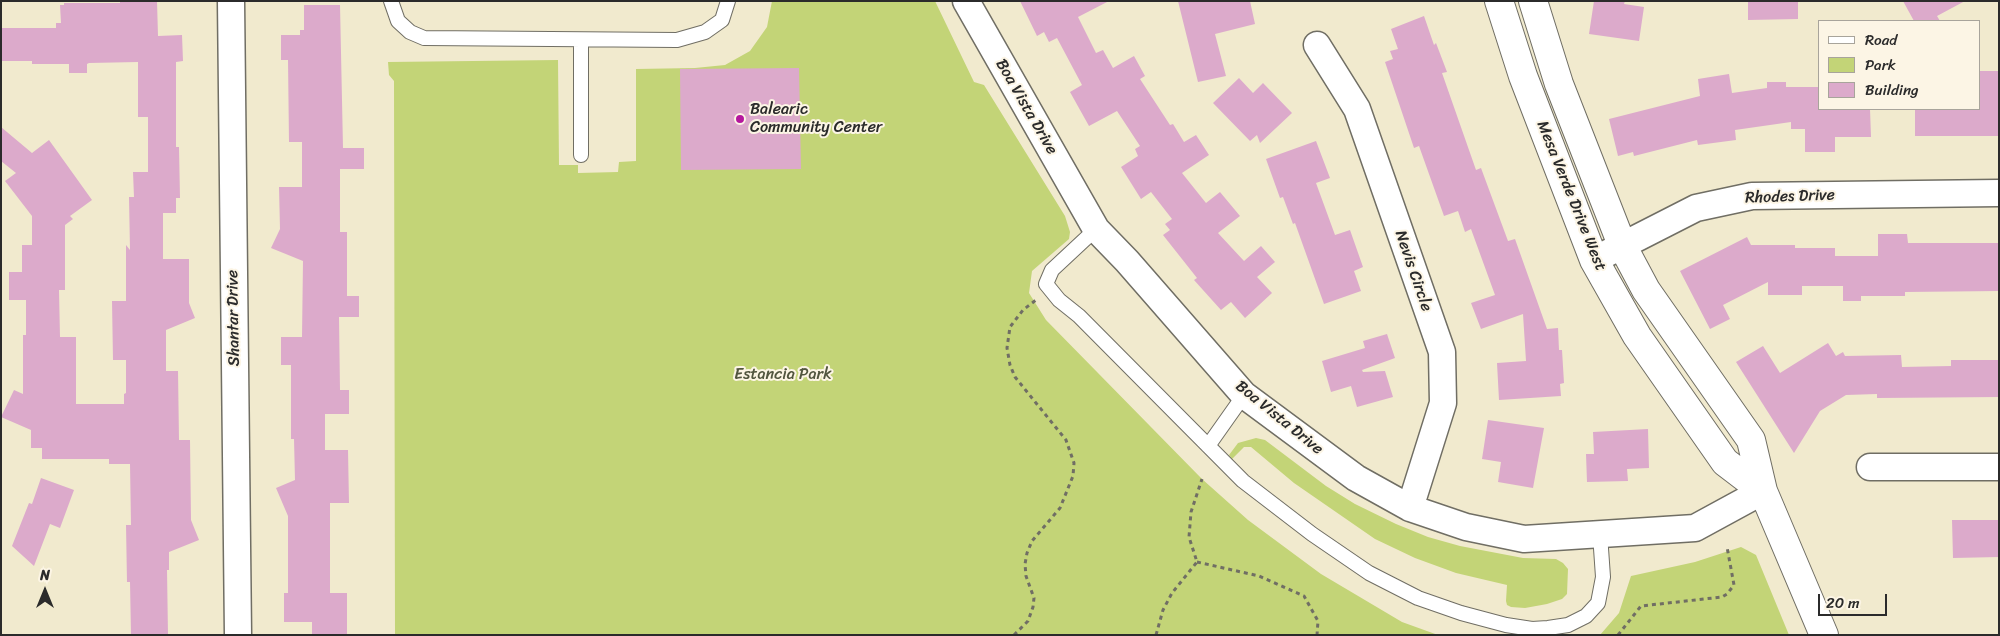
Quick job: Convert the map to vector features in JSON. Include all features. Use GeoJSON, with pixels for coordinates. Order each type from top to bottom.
{"type":"FeatureCollection","features":[{"type":"Feature","properties":{"kind":"street","name":"Shantar Drive"},"geometry":{"type":"LineString","coordinates":[[231,1],[238,635]]}},
{"type":"Feature","properties":{"kind":"street","name":"Boa Vista Drive"},"geometry":{"type":"LineString","coordinates":[[966,1],[1096,229],[1127,261],[1244,395],[1356,478],[1410,508],[1466,527],[1524,539],[1695,528],[1763,491]]}},
{"type":"Feature","properties":{"kind":"street","name":"Mesa Verde Drive West"},"geometry":{"type":"LineString","coordinates":[[1500,1],[1523,76],[1594,260],[1637,336],[1725,462],[1763,491]]}},
{"type":"Feature","properties":{"kind":"street","name":"Mesa Verde Drive West"},"geometry":{"type":"LineString","coordinates":[[1533,1],[1559,84],[1622,245],[1646,290],[1751,440],[1763,491],[1824,635]]}},
{"type":"Feature","properties":{"kind":"street","name":"Nevis Circle"},"geometry":{"type":"LineString","coordinates":[[1317,45],[1357,109],[1442,352],[1442,403],[1410,508]]}},
{"type":"Feature","properties":{"kind":"street","name":"Rhodes Drive"},"geometry":{"type":"LineString","coordinates":[[1594,260],[1696,208],[1752,196],[1999,193]]}},
{"type":"Feature","properties":{"kind":"street"},"geometry":{"type":"LineString","coordinates":[[1870,467],[1999,467]]}},
{"type":"Feature","properties":{"kind":"lane"},"geometry":{"type":"LineString","coordinates":[[391,1],[398,21],[410,32],[424,38],[581,40],[677,40],[705,32],[722,20],[728,1]]}},
{"type":"Feature","properties":{"kind":"lane"},"geometry":{"type":"LineString","coordinates":[[581,40],[581,155]]}},
{"type":"Feature","properties":{"kind":"lane"},"geometry":{"type":"LineString","coordinates":[[1096,229],[1052,270],[1046,284],[1059,300],[1079,316],[1243,481],[1312,534],[1369,573],[1418,598],[1461,613],[1506,625],[1532,628],[1568,625],[1586,616],[1598,603],[1603,577],[1600,534]]}},
{"type":"Feature","properties":{"kind":"lane"},"geometry":{"type":"LineString","coordinates":[[1208,446],[1244,395]]}},
{"type":"Feature","properties":{"kind":"path"},"geometry":{"type":"LineString","coordinates":[[1014,635],[1028,621],[1034,607],[1034,598],[1024,564],[1027,553],[1032,541],[1060,508],[1073,476],[1074,462],[1066,440],[1015,377],[1010,365],[1007,348],[1010,327],[1023,310],[1036,300]]}},
{"type":"Feature","properties":{"kind":"path"},"geometry":{"type":"LineString","coordinates":[[1197,562],[1189,537],[1191,512],[1202,478]]}},
{"type":"Feature","properties":{"kind":"path"},"geometry":{"type":"LineString","coordinates":[[1618,635],[1641,606],[1722,597],[1727,594],[1734,585],[1727,547]]}},
{"type":"Feature","properties":{"kind":"path"},"geometry":{"type":"LineString","coordinates":[[1156,635],[1163,610],[1172,593],[1197,562]]}},
{"type":"Feature","properties":{"kind":"path"},"geometry":{"type":"LineString","coordinates":[[1197,562],[1259,576],[1304,596],[1318,621],[1318,635]]}},
{"type":"Feature","properties":{"kind":"green space","name":"Estancia Park"},"geometry":{"type":"Polygon","coordinates":[[[772,1],[935,1],[974,82],[984,85],[1065,216],[1070,232],[1069,239],[1032,271],[1029,293],[1046,320],[1202,479],[1248,520],[1321,574],[1402,622],[1438,635],[395,635],[394,81],[389,75],[388,62],[558,60],[559,165],[578,165],[578,173],[618,172],[619,162],[636,161],[636,69],[695,68],[725,65],[750,51],[767,27],[772,1]]]}},
{"type":"Feature","properties":{"kind":"green space"},"geometry":{"type":"Polygon","coordinates":[[[1256,438],[1265,440],[1326,486],[1355,504],[1428,537],[1460,546],[1523,558],[1556,559],[1568,569],[1567,594],[1562,599],[1547,604],[1525,608],[1511,607],[1507,605],[1506,601],[1507,585],[1456,573],[1415,558],[1375,539],[1294,483],[1251,447],[1244,447],[1232,459],[1229,455],[1238,443],[1256,438]]]}},
{"type":"Feature","properties":{"kind":"green space"},"geometry":{"type":"Polygon","coordinates":[[[1741,547],[1756,555],[1789,635],[1600,635],[1619,613],[1631,576],[1695,562],[1741,547]]]}},
{"type":"Feature","properties":{"kind":"building"},"geometry":{"type":"Polygon","coordinates":[[[120,1],[157,1],[158,36],[182,35],[183,61],[176,62],[176,147],[179,147],[180,198],[176,198],[176,213],[163,213],[163,259],[189,259],[189,303],[195,318],[166,330],[166,371],[178,371],[179,440],[190,440],[191,520],[199,540],[169,552],[169,570],[167,570],[168,635],[131,635],[130,582],[127,582],[126,525],[131,525],[130,464],[109,464],[109,459],[42,459],[42,448],[31,448],[31,430],[1,417],[14,390],[23,394],[23,335],[26,335],[26,300],[9,300],[9,272],[22,272],[22,245],[32,245],[32,216],[5,181],[16,173],[1,161],[1,127],[32,153],[49,140],[92,200],[70,216],[73,219],[65,225],[65,290],[59,290],[60,337],[76,337],[76,404],[124,404],[126,360],[113,360],[112,301],[126,301],[126,245],[130,250],[129,197],[134,197],[133,172],[148,172],[148,117],[138,117],[138,62],[89,63],[87,64],[87,73],[69,73],[69,64],[32,64],[32,61],[1,61],[1,28],[56,28],[56,23],[61,23],[60,5],[64,5],[64,3],[120,3],[120,1]]]}},
{"type":"Feature","properties":{"kind":"building"},"geometry":{"type":"Polygon","coordinates":[[[1020,1],[1109,1],[1078,17],[1096,53],[1103,50],[1113,68],[1134,56],[1145,76],[1140,79],[1170,125],[1173,124],[1184,142],[1196,135],[1209,155],[1182,173],[1206,203],[1220,192],[1240,216],[1218,233],[1244,261],[1261,246],[1275,262],[1257,277],[1272,293],[1245,318],[1231,302],[1221,310],[1194,280],[1197,278],[1163,235],[1170,230],[1165,224],[1172,219],[1151,192],[1141,199],[1121,167],[1138,156],[1135,149],[1140,146],[1117,111],[1089,126],[1070,92],[1082,85],[1057,38],[1049,42],[1044,32],[1037,36],[1020,1]]]}},
{"type":"Feature","properties":{"kind":"building"},"geometry":{"type":"Polygon","coordinates":[[[1178,1],[1250,1],[1255,24],[1215,34],[1226,76],[1198,82],[1178,1]]]}},
{"type":"Feature","properties":{"kind":"building"},"geometry":{"type":"Polygon","coordinates":[[[1594,1],[1625,1],[1624,4],[1644,7],[1639,41],[1589,34],[1594,1]]]}},
{"type":"Feature","properties":{"kind":"building"},"geometry":{"type":"Polygon","coordinates":[[[1748,1],[1798,1],[1798,19],[1748,20],[1748,1]]]}},
{"type":"Feature","properties":{"kind":"building"},"geometry":{"type":"Polygon","coordinates":[[[1903,1],[1965,1],[1937,16],[1939,20],[1913,20],[1903,1]]]}},
{"type":"Feature","properties":{"kind":"building"},"geometry":{"type":"Polygon","coordinates":[[[304,5],[340,5],[343,148],[364,148],[364,169],[340,169],[340,232],[347,232],[347,296],[359,296],[359,317],[339,317],[340,390],[349,390],[349,414],[325,414],[325,450],[348,450],[349,503],[330,503],[330,593],[347,593],[347,635],[312,635],[312,622],[284,622],[284,593],[288,593],[288,516],[276,488],[295,480],[294,439],[291,439],[291,365],[281,365],[281,337],[302,337],[303,261],[271,248],[280,229],[279,187],[302,187],[302,142],[289,142],[288,60],[281,60],[281,35],[300,35],[300,30],[304,30],[304,5]]]}},
{"type":"Feature","properties":{"kind":"building"},"geometry":{"type":"Polygon","coordinates":[[[1424,16],[1434,45],[1436,43],[1447,72],[1442,73],[1476,170],[1481,168],[1508,241],[1515,239],[1547,329],[1558,328],[1559,350],[1562,350],[1564,383],[1560,384],[1561,396],[1499,400],[1497,363],[1526,361],[1523,314],[1481,329],[1471,303],[1495,295],[1471,229],[1465,232],[1458,211],[1444,216],[1419,146],[1414,148],[1385,62],[1393,59],[1390,51],[1398,49],[1391,29],[1424,16]]]}},
{"type":"Feature","properties":{"kind":"building","name":"Balearic Community Center"},"geometry":{"type":"Polygon","coordinates":[[[799,68],[801,169],[681,170],[680,69],[799,68]]]}},
{"type":"Feature","properties":{"kind":"building"},"geometry":{"type":"Polygon","coordinates":[[[1980,71],[1999,71],[1999,136],[1915,136],[1915,110],[1980,110],[1980,71]]]}},
{"type":"Feature","properties":{"kind":"building"},"geometry":{"type":"Polygon","coordinates":[[[1729,74],[1732,93],[1767,88],[1767,82],[1786,82],[1786,87],[1818,87],[1818,110],[1870,110],[1871,137],[1835,137],[1835,152],[1805,152],[1805,129],[1791,129],[1791,122],[1735,130],[1736,140],[1698,145],[1697,140],[1634,156],[1633,152],[1618,156],[1609,119],[1700,96],[1698,79],[1729,74]]]}},
{"type":"Feature","properties":{"kind":"building"},"geometry":{"type":"Polygon","coordinates":[[[1239,78],[1253,93],[1263,83],[1292,113],[1260,143],[1257,135],[1250,141],[1213,103],[1239,78]]]}},
{"type":"Feature","properties":{"kind":"building"},"geometry":{"type":"Polygon","coordinates":[[[1316,141],[1330,178],[1316,183],[1335,235],[1350,230],[1363,267],[1354,271],[1361,291],[1324,304],[1295,223],[1293,224],[1283,197],[1280,198],[1266,159],[1316,141]]]}},
{"type":"Feature","properties":{"kind":"building"},"geometry":{"type":"Polygon","coordinates":[[[1878,234],[1907,234],[1908,243],[1999,243],[1999,291],[1905,292],[1905,296],[1861,296],[1861,301],[1843,301],[1843,286],[1802,286],[1802,295],[1768,295],[1768,282],[1723,305],[1730,319],[1710,329],[1680,271],[1747,237],[1751,245],[1795,245],[1795,248],[1835,248],[1835,256],[1878,256],[1878,234]]]}},
{"type":"Feature","properties":{"kind":"building"},"geometry":{"type":"Polygon","coordinates":[[[1387,334],[1395,358],[1362,370],[1363,372],[1385,371],[1393,397],[1357,407],[1351,386],[1331,392],[1322,361],[1365,348],[1363,341],[1387,334]]]}},
{"type":"Feature","properties":{"kind":"building"},"geometry":{"type":"Polygon","coordinates":[[[1828,343],[1836,356],[1843,352],[1845,356],[1901,355],[1902,367],[1951,366],[1951,360],[1999,360],[1999,397],[1877,398],[1877,394],[1846,395],[1820,411],[1794,453],[1736,362],[1763,346],[1780,373],[1828,343]]]}},
{"type":"Feature","properties":{"kind":"building"},"geometry":{"type":"Polygon","coordinates":[[[1488,420],[1544,428],[1533,488],[1498,482],[1501,462],[1482,459],[1488,420]]]}},
{"type":"Feature","properties":{"kind":"building"},"geometry":{"type":"Polygon","coordinates":[[[1648,429],[1649,468],[1627,469],[1628,481],[1587,482],[1586,454],[1594,454],[1593,432],[1648,429]]]}},
{"type":"Feature","properties":{"kind":"building"},"geometry":{"type":"Polygon","coordinates":[[[41,478],[74,490],[60,528],[50,524],[34,566],[12,546],[29,503],[32,504],[41,478]]]}},
{"type":"Feature","properties":{"kind":"building"},"geometry":{"type":"Polygon","coordinates":[[[1952,520],[1999,520],[1999,557],[1953,558],[1952,520]]]}},
{"type":"Feature","properties":{"kind":"place","name":"Balearic Community Center"},"geometry":{"type":"Point","coordinates":[740,119]}}]}
